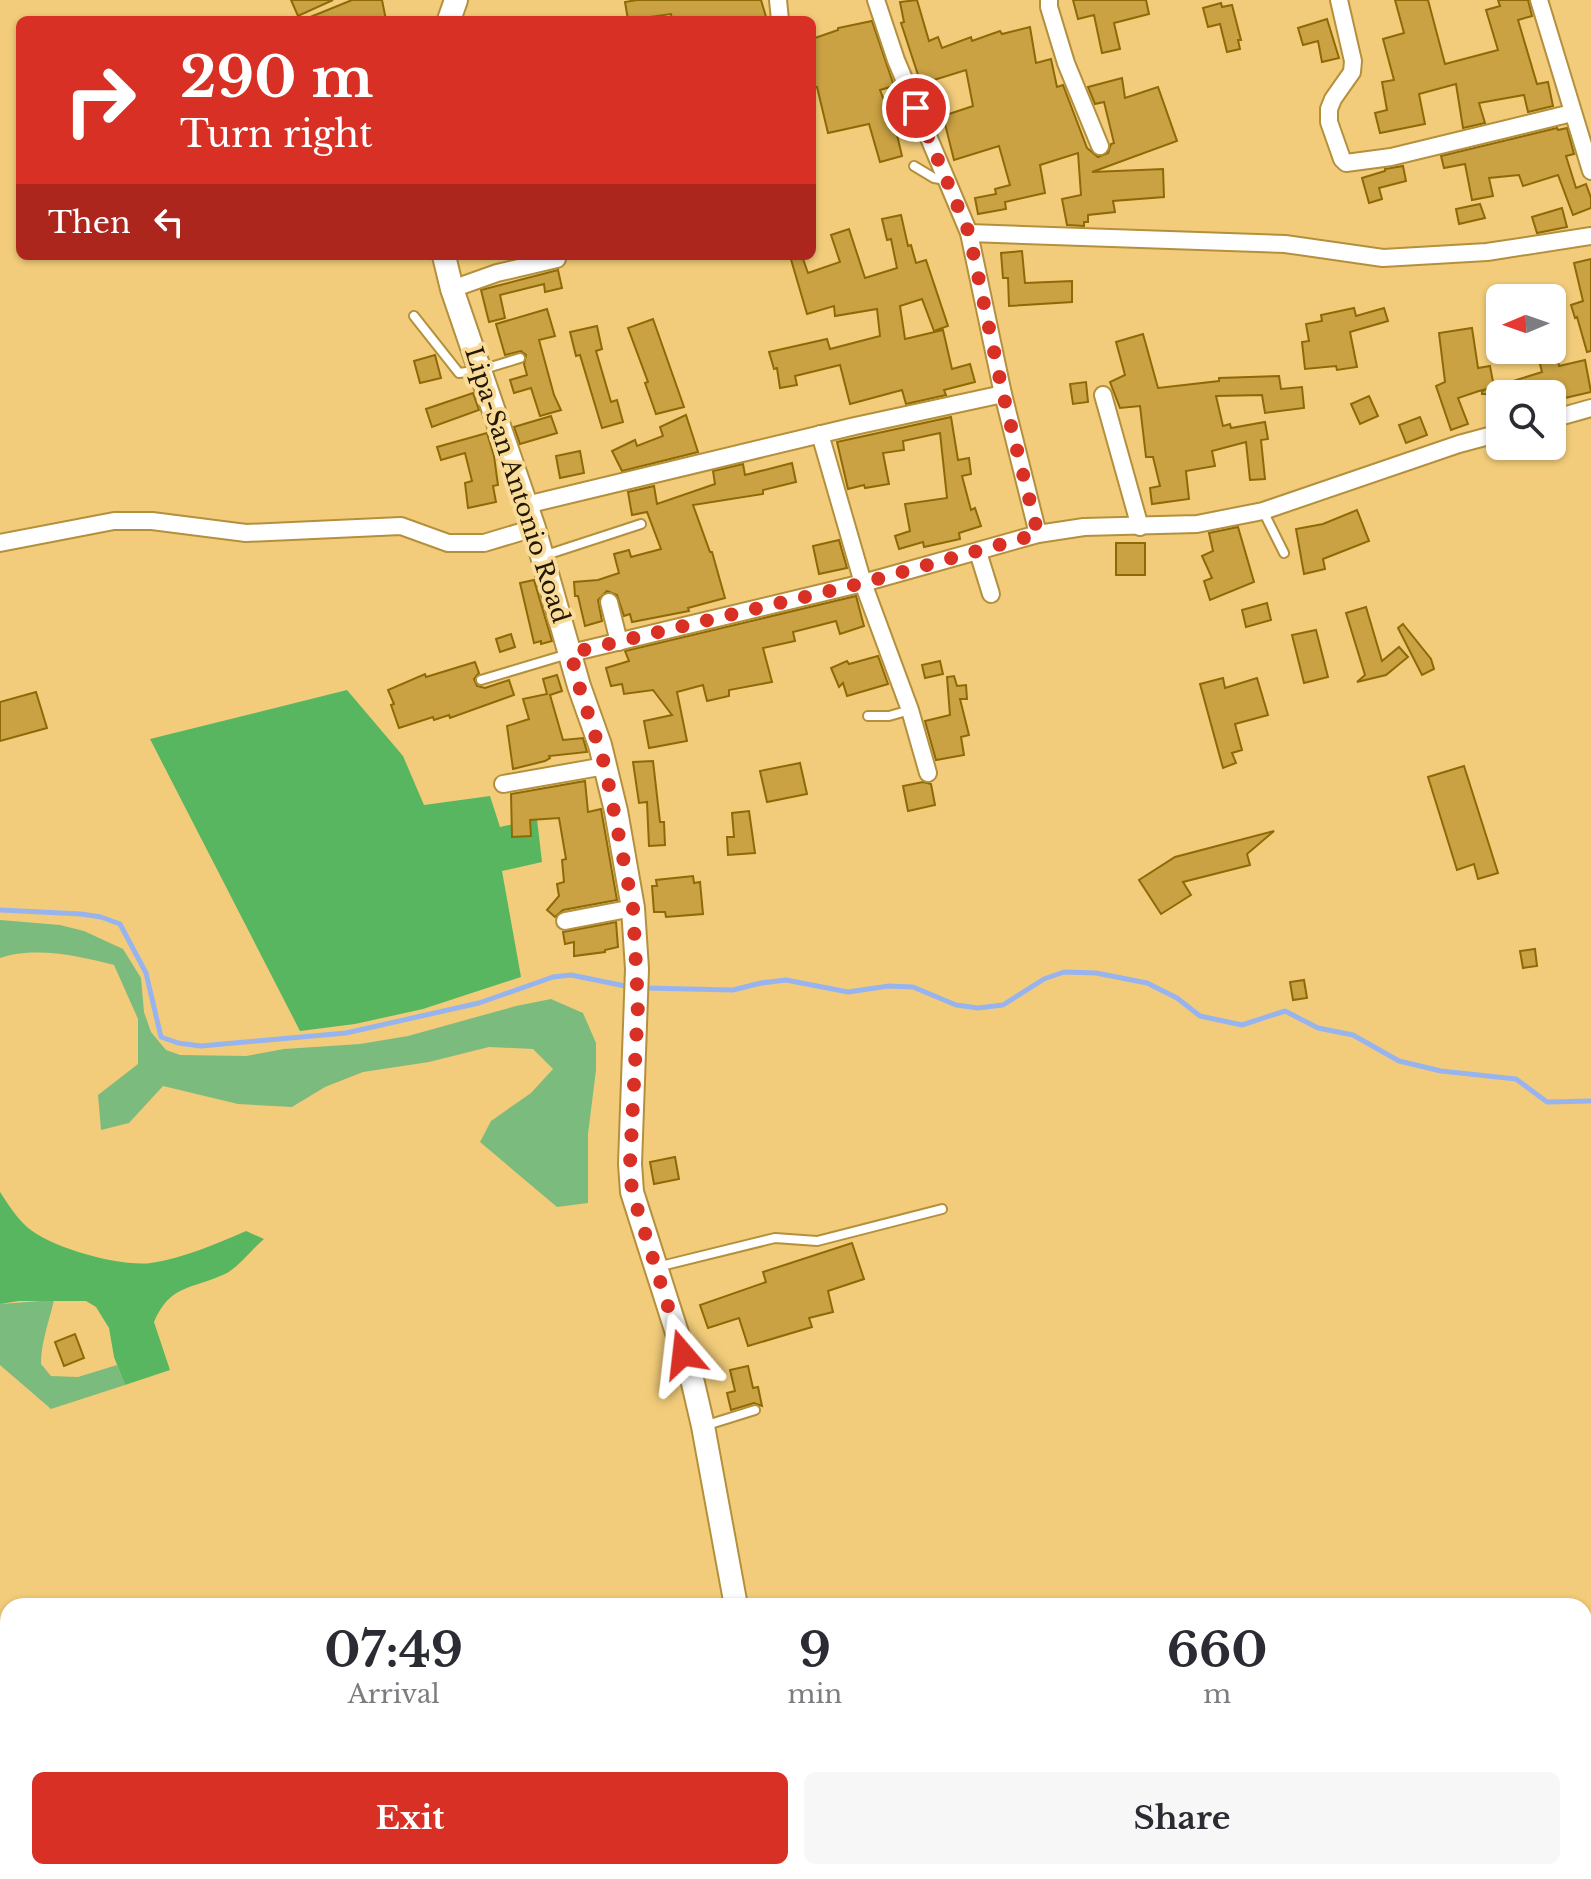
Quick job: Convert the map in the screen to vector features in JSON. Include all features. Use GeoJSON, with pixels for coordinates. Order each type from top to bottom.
{"type":"FeatureCollection","features":[{"type":"Feature","properties":{"kind":"main road","name":"Lipa-San Antonio Road"},"geometry":{"type":"LineString","coordinates":[[445,260],[452,289],[543,556],[605,766],[633,908],[637,969],[630,1164],[632,1192],[703,1426],[735,1598]]}},
{"type":"Feature","properties":{"kind":"street"},"geometry":{"type":"LineString","coordinates":[[876,0],[896,60],[969,233],[1003,394],[1038,534]]}},
{"type":"Feature","properties":{"kind":"street"},"geometry":{"type":"LineString","coordinates":[[1049,0],[1066,63],[1100,146]]}},
{"type":"Feature","properties":{"kind":"street"},"geometry":{"type":"LineString","coordinates":[[1339,0],[1353,61],[1352,72],[1333,99],[1329,122],[1346,163],[1391,157],[1572,109],[1591,100]]}},
{"type":"Feature","properties":{"kind":"street"},"geometry":{"type":"LineString","coordinates":[[1539,0],[1591,171]]}},
{"type":"Feature","properties":{"kind":"street"},"geometry":{"type":"LineString","coordinates":[[969,233],[1285,244],[1383,258],[1487,252],[1591,236]]}},
{"type":"Feature","properties":{"kind":"street"},"geometry":{"type":"LineString","coordinates":[[452,289],[497,273],[553,260]]}},
{"type":"Feature","properties":{"kind":"street"},"geometry":{"type":"LineString","coordinates":[[526,505],[820,434],[1003,394]]}},
{"type":"Feature","properties":{"kind":"street"},"geometry":{"type":"LineString","coordinates":[[1103,395],[1140,527]]}},
{"type":"Feature","properties":{"kind":"street"},"geometry":{"type":"LineString","coordinates":[[1566,415],[1591,408]]}},
{"type":"Feature","properties":{"kind":"street"},"geometry":{"type":"LineString","coordinates":[[820,434],[863,583],[910,710],[928,773]]}},
{"type":"Feature","properties":{"kind":"street"},"geometry":{"type":"LineString","coordinates":[[571,653],[863,583],[1038,534],[1084,527],[1197,524],[1263,511],[1486,437]]}},
{"type":"Feature","properties":{"kind":"street"},"geometry":{"type":"LineString","coordinates":[[0,543],[114,521],[152,521],[246,533],[401,526],[448,543],[484,543],[534,528]]}},
{"type":"Feature","properties":{"kind":"street"},"geometry":{"type":"LineString","coordinates":[[978,552],[991,594]]}},
{"type":"Feature","properties":{"kind":"street"},"geometry":{"type":"LineString","coordinates":[[609,602],[619,642]]}},
{"type":"Feature","properties":{"kind":"street"},"geometry":{"type":"LineString","coordinates":[[503,784],[605,766]]}},
{"type":"Feature","properties":{"kind":"street"},"geometry":{"type":"LineString","coordinates":[[565,921],[633,908]]}},
{"type":"Feature","properties":{"kind":"lane"},"geometry":{"type":"LineString","coordinates":[[914,166],[934,178],[947,180]]}},
{"type":"Feature","properties":{"kind":"lane"},"geometry":{"type":"LineString","coordinates":[[414,316],[459,373],[520,358]]}},
{"type":"Feature","properties":{"kind":"lane"},"geometry":{"type":"LineString","coordinates":[[1263,511],[1284,553]]}},
{"type":"Feature","properties":{"kind":"lane"},"geometry":{"type":"LineString","coordinates":[[543,556],[641,524]]}},
{"type":"Feature","properties":{"kind":"lane"},"geometry":{"type":"LineString","coordinates":[[481,680],[571,653]]}},
{"type":"Feature","properties":{"kind":"lane"},"geometry":{"type":"LineString","coordinates":[[868,716],[889,716],[910,710]]}},
{"type":"Feature","properties":{"kind":"lane"},"geometry":{"type":"LineString","coordinates":[[656,1267],[775,1238],[817,1241],[942,1209]]}},
{"type":"Feature","properties":{"kind":"lane"},"geometry":{"type":"LineString","coordinates":[[703,1426],[755,1410]]}},
{"type":"Feature","properties":{"kind":"green space"},"geometry":{"type":"Polygon","coordinates":[[[347,690],[403,756],[424,805],[490,796],[500,827],[537,819],[542,862],[502,871],[521,977],[423,1009],[355,1024],[300,1031],[150,739],[347,690]]]}},
{"type":"Feature","properties":{"kind":"green space"},"geometry":{"type":"Polygon","coordinates":[[[0,920],[60,925],[84,931],[123,949],[141,978],[144,1012],[151,1032],[166,1050],[180,1055],[246,1056],[284,1049],[360,1044],[408,1036],[551,999],[583,1013],[596,1043],[588,1134],[588,1203],[557,1207],[480,1142],[491,1121],[531,1093],[553,1069],[533,1049],[489,1047],[429,1062],[363,1072],[325,1087],[292,1107],[238,1104],[163,1086],[129,1123],[101,1130],[98,1095],[138,1064],[138,1019],[114,965],[42,953],[13,954],[0,958],[0,920]]]}},
{"type":"Feature","properties":{"kind":"green space"},"geometry":{"type":"Polygon","coordinates":[[[0,1192],[19,1219],[38,1235],[69,1249],[104,1259],[151,1263],[176,1258],[246,1231],[264,1239],[230,1271],[184,1289],[167,1301],[154,1322],[170,1370],[125,1385],[114,1357],[109,1328],[96,1307],[86,1301],[0,1304],[0,1192]]]}},
{"type":"Feature","properties":{"kind":"green space"},"geometry":{"type":"Polygon","coordinates":[[[54,1300],[41,1364],[51,1376],[78,1377],[117,1365],[125,1385],[51,1409],[0,1365],[0,1304],[54,1300]]]}},
{"type":"Feature","properties":{"kind":"building"},"geometry":{"type":"Polygon","coordinates":[[[291,0],[333,0],[298,16],[291,0]]]}},
{"type":"Feature","properties":{"kind":"building"},"geometry":{"type":"Polygon","coordinates":[[[352,0],[382,0],[385,16],[313,16],[352,0]]]}},
{"type":"Feature","properties":{"kind":"building"},"geometry":{"type":"Polygon","coordinates":[[[761,0],[766,16],[627,16],[625,2],[761,0]]]}},
{"type":"Feature","properties":{"kind":"building"},"geometry":{"type":"Polygon","coordinates":[[[917,0],[929,41],[938,37],[942,48],[971,37],[972,41],[1000,31],[1002,34],[1030,27],[1036,63],[1051,59],[1057,87],[1063,85],[1087,148],[1098,157],[1108,153],[1114,143],[1104,102],[1095,104],[1088,87],[1122,78],[1125,98],[1158,87],[1177,141],[1092,172],[1163,169],[1164,197],[1113,201],[1115,212],[1088,215],[1084,226],[1067,225],[1062,199],[1081,195],[1078,153],[1040,165],[1045,193],[1005,202],[1006,209],[978,214],[975,198],[996,194],[995,189],[1010,185],[999,146],[954,160],[943,116],[973,106],[966,70],[921,84],[901,23],[904,22],[900,2],[917,0]]]}},
{"type":"Feature","properties":{"kind":"building"},"geometry":{"type":"Polygon","coordinates":[[[1073,0],[1146,0],[1149,14],[1114,23],[1120,49],[1102,53],[1094,15],[1078,19],[1073,0]]]}},
{"type":"Feature","properties":{"kind":"building"},"geometry":{"type":"Polygon","coordinates":[[[1395,0],[1428,0],[1445,64],[1498,50],[1486,10],[1500,6],[1498,0],[1528,0],[1532,16],[1518,20],[1537,84],[1548,82],[1553,106],[1528,112],[1524,95],[1479,103],[1485,123],[1463,128],[1456,84],[1419,94],[1425,124],[1380,133],[1375,113],[1387,110],[1382,82],[1394,80],[1383,39],[1404,33],[1395,0]]]}},
{"type":"Feature","properties":{"kind":"building"},"geometry":{"type":"Polygon","coordinates":[[[1221,3],[1222,7],[1232,5],[1241,40],[1238,40],[1240,49],[1227,52],[1220,24],[1208,27],[1203,8],[1221,3]]]}},
{"type":"Feature","properties":{"kind":"building"},"geometry":{"type":"Polygon","coordinates":[[[1327,19],[1339,58],[1322,62],[1318,41],[1303,45],[1298,28],[1327,19]]]}},
{"type":"Feature","properties":{"kind":"building"},"geometry":{"type":"Polygon","coordinates":[[[872,21],[894,86],[880,90],[893,118],[902,156],[880,162],[869,124],[828,133],[816,87],[816,38],[838,28],[872,21]]]}},
{"type":"Feature","properties":{"kind":"building"},"geometry":{"type":"Polygon","coordinates":[[[1567,128],[1574,154],[1566,156],[1576,188],[1586,184],[1591,198],[1591,208],[1573,215],[1558,175],[1523,186],[1519,175],[1489,178],[1493,196],[1472,200],[1465,164],[1444,168],[1441,156],[1567,128]]]}},
{"type":"Feature","properties":{"kind":"building"},"geometry":{"type":"Polygon","coordinates":[[[1403,166],[1406,181],[1379,188],[1382,199],[1369,203],[1362,178],[1403,166]]]}},
{"type":"Feature","properties":{"kind":"building"},"geometry":{"type":"Polygon","coordinates":[[[1480,204],[1485,218],[1459,224],[1456,209],[1480,204]]]}},
{"type":"Feature","properties":{"kind":"building"},"geometry":{"type":"Polygon","coordinates":[[[1562,208],[1567,227],[1537,233],[1532,217],[1562,208]]]}},
{"type":"Feature","properties":{"kind":"building"},"geometry":{"type":"Polygon","coordinates":[[[901,215],[908,246],[911,245],[916,263],[926,260],[948,326],[934,331],[922,299],[900,306],[905,339],[943,330],[952,369],[970,364],[975,382],[944,390],[946,395],[906,404],[902,390],[850,404],[840,365],[795,376],[797,385],[780,388],[777,368],[774,369],[769,352],[827,339],[830,349],[880,336],[877,309],[835,316],[834,306],[807,314],[791,260],[803,260],[808,273],[840,262],[831,235],[849,229],[865,278],[897,268],[891,239],[887,240],[882,219],[901,215]]]}},
{"type":"Feature","properties":{"kind":"building"},"geometry":{"type":"Polygon","coordinates":[[[1022,251],[1025,283],[1072,281],[1072,302],[1009,306],[1008,278],[1003,278],[1001,253],[1022,251]]]}},
{"type":"Feature","properties":{"kind":"building"},"geometry":{"type":"Polygon","coordinates":[[[1591,259],[1591,351],[1587,352],[1571,305],[1583,301],[1574,263],[1591,259]]]}},
{"type":"Feature","properties":{"kind":"building"},"geometry":{"type":"Polygon","coordinates":[[[558,270],[562,288],[545,292],[544,284],[500,295],[505,318],[489,322],[481,290],[558,270]]]}},
{"type":"Feature","properties":{"kind":"building"},"geometry":{"type":"Polygon","coordinates":[[[1354,308],[1356,316],[1384,308],[1388,321],[1350,332],[1357,367],[1305,369],[1302,342],[1309,341],[1306,324],[1322,321],[1321,315],[1354,308]]]}},
{"type":"Feature","properties":{"kind":"building"},"geometry":{"type":"Polygon","coordinates":[[[547,309],[555,336],[539,340],[561,410],[540,416],[531,388],[514,393],[510,380],[527,375],[524,364],[526,355],[521,351],[505,355],[496,324],[547,309]]]}},
{"type":"Feature","properties":{"kind":"building"},"geometry":{"type":"Polygon","coordinates":[[[653,319],[684,407],[656,414],[628,328],[653,319]]]}},
{"type":"Feature","properties":{"kind":"building"},"geometry":{"type":"Polygon","coordinates":[[[597,326],[602,349],[596,351],[611,402],[617,400],[623,422],[602,428],[570,332],[597,326]]]}},
{"type":"Feature","properties":{"kind":"building"},"geometry":{"type":"Polygon","coordinates":[[[1472,328],[1478,368],[1490,366],[1493,380],[1486,380],[1486,389],[1458,398],[1468,424],[1451,430],[1436,386],[1445,382],[1439,333],[1472,328]]]}},
{"type":"Feature","properties":{"kind":"building"},"geometry":{"type":"Polygon","coordinates":[[[1143,334],[1158,388],[1219,381],[1219,378],[1279,376],[1281,389],[1302,387],[1304,408],[1265,413],[1262,395],[1216,396],[1223,426],[1230,424],[1231,428],[1265,422],[1268,439],[1261,440],[1265,479],[1250,480],[1246,442],[1212,451],[1215,466],[1186,471],[1189,499],[1152,504],[1150,488],[1160,486],[1153,457],[1146,457],[1140,406],[1120,408],[1110,382],[1125,375],[1116,342],[1143,334]]]}},
{"type":"Feature","properties":{"kind":"building"},"geometry":{"type":"Polygon","coordinates":[[[435,355],[441,378],[420,383],[414,361],[435,355]]]}},
{"type":"Feature","properties":{"kind":"building"},"geometry":{"type":"Polygon","coordinates":[[[1585,360],[1591,392],[1566,398],[1566,380],[1516,380],[1542,372],[1540,364],[1559,366],[1585,360]]]}},
{"type":"Feature","properties":{"kind":"building"},"geometry":{"type":"Polygon","coordinates":[[[1086,382],[1088,402],[1073,404],[1070,384],[1086,382]]]}},
{"type":"Feature","properties":{"kind":"building"},"geometry":{"type":"Polygon","coordinates":[[[473,393],[479,410],[432,427],[426,409],[473,393]]]}},
{"type":"Feature","properties":{"kind":"building"},"geometry":{"type":"Polygon","coordinates":[[[1369,396],[1378,416],[1360,424],[1351,404],[1369,396]]]}},
{"type":"Feature","properties":{"kind":"building"},"geometry":{"type":"Polygon","coordinates":[[[686,415],[698,452],[622,471],[612,451],[635,440],[637,446],[663,436],[660,427],[686,415]]]}},
{"type":"Feature","properties":{"kind":"building"},"geometry":{"type":"Polygon","coordinates":[[[551,416],[557,433],[520,444],[514,427],[551,416]]]}},
{"type":"Feature","properties":{"kind":"building"},"geometry":{"type":"Polygon","coordinates":[[[951,417],[958,460],[969,458],[971,474],[962,476],[971,510],[975,508],[981,526],[959,533],[960,539],[924,547],[923,542],[899,549],[895,536],[910,531],[905,504],[947,498],[940,433],[903,441],[904,450],[883,453],[889,484],[865,488],[864,485],[848,489],[837,442],[951,417]]]}},
{"type":"Feature","properties":{"kind":"building"},"geometry":{"type":"Polygon","coordinates":[[[1420,417],[1427,435],[1406,443],[1399,425],[1420,417]]]}},
{"type":"Feature","properties":{"kind":"building"},"geometry":{"type":"Polygon","coordinates":[[[487,433],[498,485],[493,486],[496,502],[468,508],[465,483],[472,481],[465,453],[441,460],[437,447],[487,433]]]}},
{"type":"Feature","properties":{"kind":"building"},"geometry":{"type":"Polygon","coordinates":[[[580,451],[584,473],[560,478],[556,456],[580,451]]]}},
{"type":"Feature","properties":{"kind":"building"},"geometry":{"type":"Polygon","coordinates":[[[792,463],[796,482],[763,490],[763,494],[693,505],[712,552],[725,598],[688,608],[689,611],[632,622],[630,614],[624,616],[617,595],[607,591],[598,600],[602,621],[585,626],[578,596],[575,596],[574,582],[598,580],[619,573],[614,554],[629,550],[631,557],[661,549],[647,512],[632,515],[628,492],[654,486],[657,504],[715,484],[713,471],[743,464],[745,475],[792,463]]]}},
{"type":"Feature","properties":{"kind":"building"},"geometry":{"type":"Polygon","coordinates":[[[1357,510],[1369,541],[1323,559],[1325,569],[1304,574],[1296,529],[1323,524],[1357,510]]]}},
{"type":"Feature","properties":{"kind":"building"},"geometry":{"type":"Polygon","coordinates":[[[1238,527],[1254,582],[1210,600],[1204,581],[1212,578],[1202,556],[1213,551],[1209,533],[1238,527]]]}},
{"type":"Feature","properties":{"kind":"building"},"geometry":{"type":"Polygon","coordinates":[[[839,540],[847,568],[819,574],[813,546],[839,540]]]}},
{"type":"Feature","properties":{"kind":"building"},"geometry":{"type":"Polygon","coordinates":[[[1116,543],[1145,543],[1145,575],[1116,575],[1116,543]]]}},
{"type":"Feature","properties":{"kind":"building"},"geometry":{"type":"Polygon","coordinates":[[[534,580],[552,641],[541,644],[541,641],[534,643],[520,583],[534,580]]]}},
{"type":"Feature","properties":{"kind":"building"},"geometry":{"type":"Polygon","coordinates":[[[856,596],[864,626],[840,634],[836,621],[793,632],[795,641],[763,648],[772,682],[729,690],[729,696],[707,701],[703,685],[677,692],[687,741],[649,748],[644,721],[672,715],[653,690],[624,694],[622,684],[611,686],[606,668],[629,661],[625,651],[856,596]]]}},
{"type":"Feature","properties":{"kind":"building"},"geometry":{"type":"Polygon","coordinates":[[[1267,603],[1271,620],[1246,627],[1242,610],[1267,603]]]}},
{"type":"Feature","properties":{"kind":"building"},"geometry":{"type":"Polygon","coordinates":[[[1366,607],[1382,661],[1399,647],[1408,657],[1386,675],[1357,682],[1365,675],[1346,613],[1366,607]]]}},
{"type":"Feature","properties":{"kind":"building"},"geometry":{"type":"Polygon","coordinates":[[[1403,624],[1431,659],[1434,669],[1422,675],[1398,628],[1403,624]]]}},
{"type":"Feature","properties":{"kind":"building"},"geometry":{"type":"Polygon","coordinates":[[[1316,630],[1328,677],[1304,683],[1292,635],[1316,630]]]}},
{"type":"Feature","properties":{"kind":"building"},"geometry":{"type":"Polygon","coordinates":[[[511,634],[515,647],[500,652],[496,639],[511,634]]]}},
{"type":"Feature","properties":{"kind":"building"},"geometry":{"type":"Polygon","coordinates":[[[878,656],[888,684],[847,696],[843,683],[839,687],[831,668],[847,661],[849,664],[878,656]]]}},
{"type":"Feature","properties":{"kind":"building"},"geometry":{"type":"Polygon","coordinates":[[[940,661],[943,674],[925,678],[922,665],[940,661]]]}},
{"type":"Feature","properties":{"kind":"building"},"geometry":{"type":"Polygon","coordinates":[[[475,662],[479,673],[474,679],[477,686],[485,688],[509,680],[514,695],[450,718],[449,715],[434,720],[433,717],[399,728],[388,690],[425,674],[426,677],[475,662]]]}},
{"type":"Feature","properties":{"kind":"building"},"geometry":{"type":"Polygon","coordinates":[[[557,675],[562,691],[550,695],[563,740],[583,738],[587,752],[549,756],[545,761],[513,769],[507,726],[529,719],[523,699],[547,694],[543,679],[557,675]]]}},
{"type":"Feature","properties":{"kind":"building"},"geometry":{"type":"Polygon","coordinates":[[[954,676],[957,686],[966,685],[967,699],[960,699],[969,735],[961,737],[964,755],[936,760],[925,721],[950,715],[947,677],[954,676]]]}},
{"type":"Feature","properties":{"kind":"building"},"geometry":{"type":"Polygon","coordinates":[[[1223,678],[1225,688],[1257,678],[1268,715],[1235,724],[1242,750],[1232,753],[1236,763],[1223,768],[1200,684],[1223,678]]]}},
{"type":"Feature","properties":{"kind":"building"},"geometry":{"type":"Polygon","coordinates":[[[36,692],[47,728],[0,741],[0,702],[36,692]]]}},
{"type":"Feature","properties":{"kind":"building"},"geometry":{"type":"Polygon","coordinates":[[[653,761],[665,845],[649,846],[647,802],[639,803],[633,762],[653,761]]]}},
{"type":"Feature","properties":{"kind":"building"},"geometry":{"type":"Polygon","coordinates":[[[800,763],[807,794],[767,802],[760,771],[800,763]]]}},
{"type":"Feature","properties":{"kind":"building"},"geometry":{"type":"Polygon","coordinates":[[[1464,766],[1498,873],[1478,879],[1474,864],[1457,870],[1428,777],[1464,766]]]}},
{"type":"Feature","properties":{"kind":"building"},"geometry":{"type":"Polygon","coordinates":[[[585,781],[588,812],[601,809],[617,900],[563,910],[555,917],[547,910],[559,896],[557,884],[564,882],[562,860],[566,859],[559,818],[530,820],[531,836],[512,837],[511,794],[585,781]]]}},
{"type":"Feature","properties":{"kind":"building"},"geometry":{"type":"Polygon","coordinates":[[[923,782],[931,784],[935,805],[908,811],[903,786],[923,782]]]}},
{"type":"Feature","properties":{"kind":"building"},"geometry":{"type":"Polygon","coordinates":[[[749,811],[755,853],[728,855],[727,837],[734,837],[732,813],[749,811]]]}},
{"type":"Feature","properties":{"kind":"building"},"geometry":{"type":"Polygon","coordinates":[[[1274,831],[1247,854],[1250,865],[1183,882],[1191,895],[1161,914],[1139,880],[1175,857],[1274,831]]]}},
{"type":"Feature","properties":{"kind":"building"},"geometry":{"type":"Polygon","coordinates":[[[693,876],[694,883],[700,882],[703,914],[666,917],[665,912],[654,912],[652,886],[657,886],[656,880],[693,876]]]}},
{"type":"Feature","properties":{"kind":"building"},"geometry":{"type":"Polygon","coordinates":[[[616,922],[618,947],[574,956],[574,942],[565,944],[563,932],[616,922]]]}},
{"type":"Feature","properties":{"kind":"building"},"geometry":{"type":"Polygon","coordinates":[[[1535,949],[1537,966],[1523,968],[1520,951],[1535,949]]]}},
{"type":"Feature","properties":{"kind":"building"},"geometry":{"type":"Polygon","coordinates":[[[1304,980],[1307,998],[1293,1000],[1290,982],[1304,980]]]}},
{"type":"Feature","properties":{"kind":"building"},"geometry":{"type":"Polygon","coordinates":[[[675,1157],[679,1179],[654,1184],[650,1162],[675,1157]]]}},
{"type":"Feature","properties":{"kind":"building"},"geometry":{"type":"Polygon","coordinates":[[[852,1243],[864,1279],[828,1291],[833,1312],[809,1318],[812,1327],[748,1346],[739,1318],[708,1328],[700,1305],[766,1282],[763,1272],[852,1243]]]}},
{"type":"Feature","properties":{"kind":"building"},"geometry":{"type":"Polygon","coordinates":[[[75,1334],[84,1358],[64,1366],[55,1342],[75,1334]]]}},
{"type":"Feature","properties":{"kind":"building"},"geometry":{"type":"Polygon","coordinates":[[[748,1366],[753,1388],[758,1387],[762,1406],[754,1403],[731,1410],[727,1393],[735,1391],[730,1370],[748,1366]]]}},
{"type":"Feature","properties":{"kind":"waterway"},"geometry":{"type":"LineString","coordinates":[[0,910],[81,914],[120,924],[146,973],[161,1037],[201,1046],[346,1033],[479,1003],[553,977],[571,975],[630,987]]}},
{"type":"Feature","properties":{"kind":"waterway"},"geometry":{"type":"LineString","coordinates":[[644,988],[733,990],[786,980],[848,992],[889,986],[913,987],[956,1005],[978,1008],[1003,1005],[1044,979],[1064,972],[1096,973],[1147,983],[1177,998],[1200,1016],[1242,1025],[1285,1011],[1318,1028],[1353,1035],[1399,1061],[1441,1071],[1516,1079],[1547,1102],[1591,1101]]}},
{"type":"Feature","properties":{"kind":"route"},"geometry":{"type":"LineString","coordinates":[[683,1354],[632,1192],[630,1164],[638,1004],[633,908],[616,811],[600,745],[571,653],[863,583],[1038,534],[1003,394],[969,233],[916,108]]}}]}
